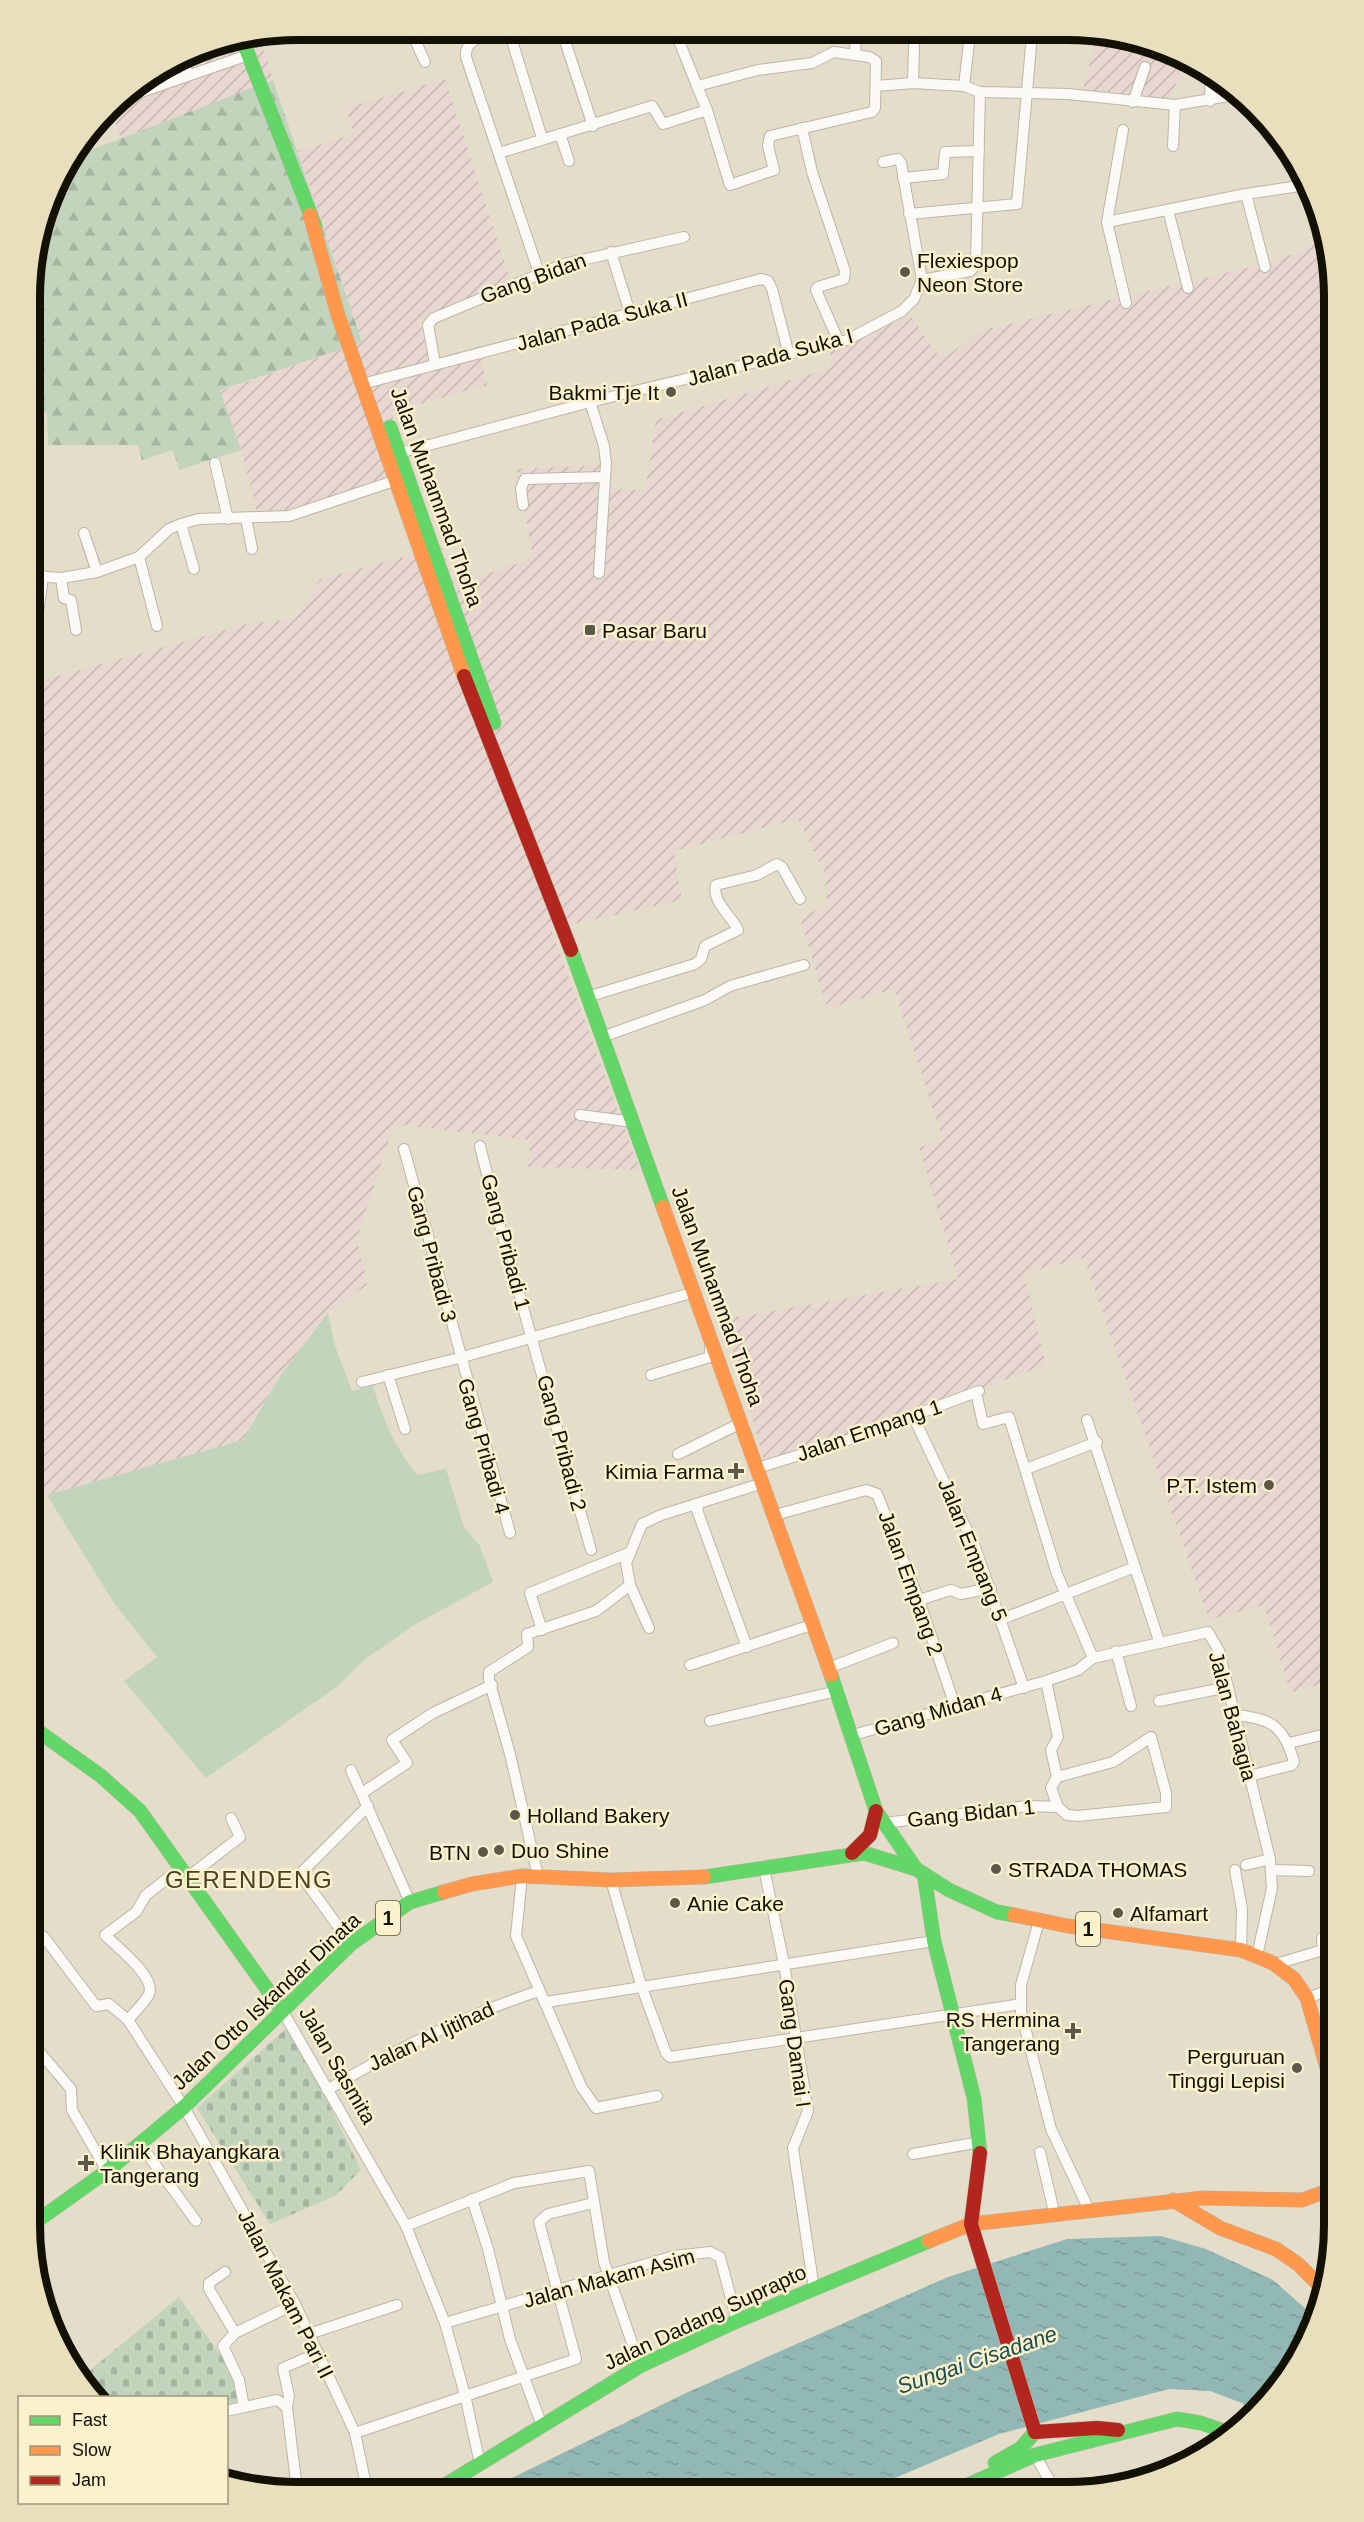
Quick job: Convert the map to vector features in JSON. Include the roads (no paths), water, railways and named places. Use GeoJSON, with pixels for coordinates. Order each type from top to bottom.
{"type":"FeatureCollection","features":[{"type":"Feature","properties":{"kind":"main road","name":"Jalan Muhammad Thoha"},"geometry":{"type":"LineString","coordinates":[[245,47],[310,215],[323,268],[402,479],[482,724],[504,784],[513,797],[695,1292],[853,1735],[876,1810],[920,1872]]}},
{"type":"Feature","properties":{"kind":"main road","name":"Jalan Muhammad Thoha"},"geometry":{"type":"LineString","coordinates":[[367,382],[399,453],[402,479]]}},
{"type":"Feature","properties":{"kind":"main road","name":"Jalan Sasmita"},"geometry":{"type":"LineString","coordinates":[[40,1732],[87,1763],[122,1791],[185,1873],[282,2010]]}},
{"type":"Feature","properties":{"kind":"main road"},"geometry":{"type":"LineString","coordinates":[[852,1853],[866,1844],[871,1836],[876,1810]]}},
{"type":"Feature","properties":{"kind":"main road","name":"Jalan Otto Iskandar Dinata"},"geometry":{"type":"LineString","coordinates":[[40,2219],[107,2171],[184,2107],[351,1944],[411,1902],[472,1884],[522,1876],[611,1880],[696,1878],[852,1853],[875,1856],[920,1872]]}},
{"type":"Feature","properties":{"kind":"main road"},"geometry":{"type":"LineString","coordinates":[[920,1872],[951,2013],[974,2098],[981,2142],[979,2175],[971,2224],[1034,2430]]}},
{"type":"Feature","properties":{"kind":"main road","name":"1"},"geometry":{"type":"LineString","coordinates":[[920,1872],[949,1890],[997,1912],[1040,1921],[1240,1950],[1275,1964],[1294,1979],[1307,1998],[1324,2055]]}},
{"type":"Feature","properties":{"kind":"main road","name":"Jalan Dadang Suprapto"},"geometry":{"type":"LineString","coordinates":[[450,2482],[640,2366],[737,2321],[971,2224],[1090,2212],[1173,2200],[1203,2198],[1302,2200],[1324,2192]]}},
{"type":"Feature","properties":{"kind":"main road"},"geometry":{"type":"LineString","coordinates":[[1173,2200],[1220,2228],[1276,2249],[1298,2264],[1317,2283]]}},
{"type":"Feature","properties":{"kind":"main road"},"geometry":{"type":"LineString","coordinates":[[973,2482],[1035,2455],[1177,2419],[1201,2423],[1220,2430]]}},
{"type":"Feature","properties":{"kind":"main road"},"geometry":{"type":"LineString","coordinates":[[1034,2430],[1058,2433],[1102,2427],[1123,2431]]}},
{"type":"Feature","properties":{"kind":"main road"},"geometry":{"type":"LineString","coordinates":[[966,2482],[985,2468],[1021,2448],[1034,2430]]}},
{"type":"Feature","properties":{"kind":"street"},"geometry":{"type":"LineString","coordinates":[[415,40],[425,62]]}},
{"type":"Feature","properties":{"kind":"street"},"geometry":{"type":"LineString","coordinates":[[474,40],[465,52],[539,273]]}},
{"type":"Feature","properties":{"kind":"street"},"geometry":{"type":"LineString","coordinates":[[512,40],[542,138]]}},
{"type":"Feature","properties":{"kind":"street"},"geometry":{"type":"LineString","coordinates":[[565,40],[593,126]]}},
{"type":"Feature","properties":{"kind":"street"},"geometry":{"type":"LineString","coordinates":[[678,40],[679,41],[697,86],[707,110],[730,185],[774,170],[768,146],[770,136],[872,112],[876,86],[876,61],[855,54],[834,52],[812,63],[758,70],[697,86]]}},
{"type":"Feature","properties":{"kind":"street"},"geometry":{"type":"LineString","coordinates":[[855,54],[856,40]]}},
{"type":"Feature","properties":{"kind":"street"},"geometry":{"type":"LineString","coordinates":[[964,86],[969,40]]}},
{"type":"Feature","properties":{"kind":"street"},"geometry":{"type":"LineString","coordinates":[[909,214],[978,206],[1013,206],[1018,199],[1025,93],[1031,40]]}},
{"type":"Feature","properties":{"kind":"street"},"geometry":{"type":"LineString","coordinates":[[913,83],[914,46]]}},
{"type":"Feature","properties":{"kind":"street"},"geometry":{"type":"LineString","coordinates":[[147,90],[188,75],[245,47]]}},
{"type":"Feature","properties":{"kind":"street"},"geometry":{"type":"LineString","coordinates":[[185,66],[188,75]]}},
{"type":"Feature","properties":{"kind":"street"},"geometry":{"type":"LineString","coordinates":[[1133,102],[1145,67]]}},
{"type":"Feature","properties":{"kind":"street"},"geometry":{"type":"LineString","coordinates":[[876,86],[913,83],[964,86],[980,92],[1068,94],[1175,105],[1227,97]]}},
{"type":"Feature","properties":{"kind":"street"},"geometry":{"type":"LineString","coordinates":[[1210,101],[1211,85]]}},
{"type":"Feature","properties":{"kind":"street"},"geometry":{"type":"LineString","coordinates":[[884,162],[900,160],[922,280],[970,271],[976,265],[980,92]]}},
{"type":"Feature","properties":{"kind":"street"},"geometry":{"type":"LineString","coordinates":[[500,153],[542,138],[593,126],[617,115],[652,105],[663,124],[707,110]]}},
{"type":"Feature","properties":{"kind":"street"},"geometry":{"type":"LineString","coordinates":[[1173,146],[1175,105]]}},
{"type":"Feature","properties":{"kind":"street"},"geometry":{"type":"LineString","coordinates":[[802,128],[812,172],[845,271],[844,279],[818,287],[816,290],[839,342]]}},
{"type":"Feature","properties":{"kind":"street"},"geometry":{"type":"LineString","coordinates":[[1123,130],[1107,222],[1126,303]]}},
{"type":"Feature","properties":{"kind":"street"},"geometry":{"type":"LineString","coordinates":[[560,134],[568,161]]}},
{"type":"Feature","properties":{"kind":"street"},"geometry":{"type":"LineString","coordinates":[[903,178],[943,174],[945,152],[979,152]]}},
{"type":"Feature","properties":{"kind":"street"},"geometry":{"type":"LineString","coordinates":[[1107,222],[1246,194],[1298,186]]}},
{"type":"Feature","properties":{"kind":"street"},"geometry":{"type":"LineString","coordinates":[[1246,194],[1265,267]]}},
{"type":"Feature","properties":{"kind":"street"},"geometry":{"type":"LineString","coordinates":[[1168,210],[1188,288]]}},
{"type":"Feature","properties":{"kind":"street","name":"Gang Bidan"},"geometry":{"type":"LineString","coordinates":[[435,364],[430,321],[539,273],[611,252],[684,237]]}},
{"type":"Feature","properties":{"kind":"street"},"geometry":{"type":"LineString","coordinates":[[611,252],[630,313]]}},
{"type":"Feature","properties":{"kind":"street","name":"Jalan Pada Suka II"},"geometry":{"type":"LineString","coordinates":[[367,382],[764,280],[772,289],[789,355]]}},
{"type":"Feature","properties":{"kind":"street","name":"Jalan Pada Suka I"},"geometry":{"type":"LineString","coordinates":[[399,453],[590,402],[839,342],[902,311],[914,298],[922,280]]}},
{"type":"Feature","properties":{"kind":"street"},"geometry":{"type":"LineString","coordinates":[[590,402],[604,446],[605,477],[599,573]]}},
{"type":"Feature","properties":{"kind":"street"},"geometry":{"type":"LineString","coordinates":[[215,462],[228,519]]}},
{"type":"Feature","properties":{"kind":"street"},"geometry":{"type":"LineString","coordinates":[[523,505],[521,488],[525,479],[605,477]]}},
{"type":"Feature","properties":{"kind":"street"},"geometry":{"type":"LineString","coordinates":[[40,576],[61,578],[97,572],[139,557],[169,529],[199,519],[289,516],[402,479]]}},
{"type":"Feature","properties":{"kind":"street"},"geometry":{"type":"LineString","coordinates":[[246,518],[252,549]]}},
{"type":"Feature","properties":{"kind":"street"},"geometry":{"type":"LineString","coordinates":[[181,524],[194,570]]}},
{"type":"Feature","properties":{"kind":"street"},"geometry":{"type":"LineString","coordinates":[[84,533],[97,572]]}},
{"type":"Feature","properties":{"kind":"street"},"geometry":{"type":"LineString","coordinates":[[139,557],[157,626]]}},
{"type":"Feature","properties":{"kind":"street"},"geometry":{"type":"LineString","coordinates":[[61,578],[64,598],[71,600],[76,630]]}},
{"type":"Feature","properties":{"kind":"street"},"geometry":{"type":"LineString","coordinates":[[587,997],[695,964],[701,959],[705,946],[738,930],[733,918],[724,912],[714,890],[716,885],[757,875],[777,864],[782,867],[800,899]]}},
{"type":"Feature","properties":{"kind":"street"},"geometry":{"type":"LineString","coordinates":[[602,1037],[705,1000],[730,986],[804,965]]}},
{"type":"Feature","properties":{"kind":"street"},"geometry":{"type":"LineString","coordinates":[[580,1115],[633,1122]]}},
{"type":"Feature","properties":{"kind":"street","name":"Gang Pribadi 1"},"geometry":{"type":"LineString","coordinates":[[480,1146],[499,1222],[533,1337]]}},
{"type":"Feature","properties":{"kind":"street","name":"Gang Pribadi 3"},"geometry":{"type":"LineString","coordinates":[[404,1149],[459,1358]]}},
{"type":"Feature","properties":{"kind":"street"},"geometry":{"type":"LineString","coordinates":[[362,1382],[459,1358],[695,1292]]}},
{"type":"Feature","properties":{"kind":"street","name":"Gang Pribadi 2"},"geometry":{"type":"LineString","coordinates":[[533,1337],[591,1550]]}},
{"type":"Feature","properties":{"kind":"street"},"geometry":{"type":"LineString","coordinates":[[651,1375],[710,1357],[710,1347],[713,1345]]}},
{"type":"Feature","properties":{"kind":"street","name":"Gang Pribadi 4"},"geometry":{"type":"LineString","coordinates":[[459,1358],[510,1533]]}},
{"type":"Feature","properties":{"kind":"street"},"geometry":{"type":"LineString","coordinates":[[388,1375],[405,1429]]}},
{"type":"Feature","properties":{"kind":"street","name":"Jalan Empang 1"},"geometry":{"type":"LineString","coordinates":[[757,1468],[913,1416],[978,1391],[983,1424],[1009,1417],[1026,1469]]}},
{"type":"Feature","properties":{"kind":"street","name":"Jalan Empang 5"},"geometry":{"type":"LineString","coordinates":[[913,1416],[962,1515],[991,1588],[1024,1688]]}},
{"type":"Feature","properties":{"kind":"street"},"geometry":{"type":"LineString","coordinates":[[1088,1420],[1159,1641]]}},
{"type":"Feature","properties":{"kind":"street"},"geometry":{"type":"LineString","coordinates":[[678,1454],[741,1423]]}},
{"type":"Feature","properties":{"kind":"street"},"geometry":{"type":"LineString","coordinates":[[1093,1658],[1057,1574],[1026,1469],[1096,1442]]}},
{"type":"Feature","properties":{"kind":"street"},"geometry":{"type":"LineString","coordinates":[[649,1628],[630,1585],[626,1563],[642,1524],[661,1515],[763,1482]]}},
{"type":"Feature","properties":{"kind":"street","name":"Jalan Empang 2"},"geometry":{"type":"LineString","coordinates":[[775,1515],[866,1490],[877,1494],[919,1600],[955,1706]]}},
{"type":"Feature","properties":{"kind":"street"},"geometry":{"type":"LineString","coordinates":[[699,1504],[698,1510],[747,1647]]}},
{"type":"Feature","properties":{"kind":"street"},"geometry":{"type":"LineString","coordinates":[[542,1630],[530,1593],[630,1552]]}},
{"type":"Feature","properties":{"kind":"street"},"geometry":{"type":"LineString","coordinates":[[1002,1619],[1066,1592],[1135,1567]]}},
{"type":"Feature","properties":{"kind":"street"},"geometry":{"type":"LineString","coordinates":[[538,1876],[489,1672],[528,1647],[527,1634],[596,1611],[630,1585]]}},
{"type":"Feature","properties":{"kind":"street"},"geometry":{"type":"LineString","coordinates":[[919,1600],[951,1590],[962,1594],[991,1588]]}},
{"type":"Feature","properties":{"kind":"street"},"geometry":{"type":"LineString","coordinates":[[690,1665],[814,1624]]}},
{"type":"Feature","properties":{"kind":"street","name":"Jalan Bahagia"},"geometry":{"type":"LineString","coordinates":[[1024,1688],[1078,1670],[1093,1658],[1159,1641],[1208,1632],[1218,1651],[1228,1687],[1271,1864],[1272,1888],[1257,1956]]}},
{"type":"Feature","properties":{"kind":"street"},"geometry":{"type":"LineString","coordinates":[[829,1668],[893,1643]]}},
{"type":"Feature","properties":{"kind":"street"},"geometry":{"type":"LineString","coordinates":[[1116,1652],[1131,1706]]}},
{"type":"Feature","properties":{"kind":"street"},"geometry":{"type":"LineString","coordinates":[[1046,1682],[1058,1737],[1051,1750],[1057,1777],[1051,1788],[1058,1807]]}},
{"type":"Feature","properties":{"kind":"street"},"geometry":{"type":"LineString","coordinates":[[362,1793],[407,1763],[392,1740],[433,1713],[492,1685]]}},
{"type":"Feature","properties":{"kind":"street"},"geometry":{"type":"LineString","coordinates":[[1159,1701],[1228,1687]]}},
{"type":"Feature","properties":{"kind":"street","name":"Gang Midan 4"},"geometry":{"type":"LineString","coordinates":[[853,1735],[1024,1688]]}},
{"type":"Feature","properties":{"kind":"street"},"geometry":{"type":"LineString","coordinates":[[710,1721],[837,1691]]}},
{"type":"Feature","properties":{"kind":"street"},"geometry":{"type":"LineString","coordinates":[[1235,1715],[1262,1717],[1272,1723],[1289,1743],[1293,1764],[1249,1776]]}},
{"type":"Feature","properties":{"kind":"street"},"geometry":{"type":"LineString","coordinates":[[1289,1743],[1324,1734]]}},
{"type":"Feature","properties":{"kind":"street","name":"Gang Bidan 1"},"geometry":{"type":"LineString","coordinates":[[884,1823],[1028,1806],[1058,1807],[1066,1815],[1078,1816],[1166,1807],[1166,1793],[1151,1737],[1113,1762],[1057,1777]]}},
{"type":"Feature","properties":{"kind":"street"},"geometry":{"type":"LineString","coordinates":[[351,1770],[411,1902]]}},
{"type":"Feature","properties":{"kind":"street"},"geometry":{"type":"LineString","coordinates":[[351,1944],[300,1874],[368,1806]]}},
{"type":"Feature","properties":{"kind":"street"},"geometry":{"type":"LineString","coordinates":[[40,1935],[44,1937],[96,2006],[109,2004],[128,2020],[148,1995],[150,1987],[144,1974],[105,1935],[136,1912],[146,1895],[240,1837],[231,1818]]}},
{"type":"Feature","properties":{"kind":"street"},"geometry":{"type":"LineString","coordinates":[[1246,1865],[1271,1864],[1310,1872]]}},
{"type":"Feature","properties":{"kind":"street","name":"Gang Damai I"},"geometry":{"type":"LineString","coordinates":[[764,1868],[784,1964],[808,2111],[793,2148],[814,2289]]}},
{"type":"Feature","properties":{"kind":"street"},"geometry":{"type":"LineString","coordinates":[[1234,1870],[1242,1909],[1240,1950]]}},
{"type":"Feature","properties":{"kind":"street"},"geometry":{"type":"LineString","coordinates":[[522,1876],[516,1936],[581,2086],[596,2108],[657,2096]]}},
{"type":"Feature","properties":{"kind":"street"},"geometry":{"type":"LineString","coordinates":[[611,1880],[641,1985],[666,2053],[670,2057],[1021,2004]]}},
{"type":"Feature","properties":{"kind":"street"},"geometry":{"type":"LineString","coordinates":[[1040,1921],[1021,1985],[1021,2004],[1051,2129],[1090,2212]]}},
{"type":"Feature","properties":{"kind":"street"},"geometry":{"type":"LineString","coordinates":[[1275,1964],[1323,1950],[1322,1938],[1324,1936]]}},
{"type":"Feature","properties":{"kind":"street"},"geometry":{"type":"LineString","coordinates":[[546,2002],[641,1985],[934,1941]]}},
{"type":"Feature","properties":{"kind":"street","name":"Jalan Al Ijtihad"},"geometry":{"type":"LineString","coordinates":[[327,2090],[378,2060],[482,2011],[539,1991]]}},
{"type":"Feature","properties":{"kind":"street"},"geometry":{"type":"LineString","coordinates":[[1307,1998],[1324,1992]]}},
{"type":"Feature","properties":{"kind":"street","name":"Jalan Sasmita"},"geometry":{"type":"LineString","coordinates":[[282,2010],[406,2226],[445,2323],[465,2395],[480,2464]]}},
{"type":"Feature","properties":{"kind":"street","name":"Jalan Makam Pari II"},"geometry":{"type":"LineString","coordinates":[[128,2020],[184,2107],[295,2304],[355,2433],[365,2482]]}},
{"type":"Feature","properties":{"kind":"street"},"geometry":{"type":"LineString","coordinates":[[40,2053],[71,2089],[72,2110],[107,2171]]}},
{"type":"Feature","properties":{"kind":"street"},"geometry":{"type":"LineString","coordinates":[[914,2154],[981,2142]]}},
{"type":"Feature","properties":{"kind":"street"},"geometry":{"type":"LineString","coordinates":[[140,2144],[196,2221]]}},
{"type":"Feature","properties":{"kind":"street"},"geometry":{"type":"LineString","coordinates":[[1040,2152],[1055,2216]]}},
{"type":"Feature","properties":{"kind":"street"},"geometry":{"type":"LineString","coordinates":[[406,2226],[513,2183],[589,2171],[608,2277],[640,2366]]}},
{"type":"Feature","properties":{"kind":"street"},"geometry":{"type":"LineString","coordinates":[[472,2199],[523,2378],[542,2426]]}},
{"type":"Feature","properties":{"kind":"street"},"geometry":{"type":"LineString","coordinates":[[355,2433],[576,2359],[539,2222],[548,2214],[593,2203]]}},
{"type":"Feature","properties":{"kind":"street","name":"Jalan Makam Asim"},"geometry":{"type":"LineString","coordinates":[[445,2323],[674,2256],[710,2252],[720,2257],[737,2321]]}},
{"type":"Feature","properties":{"kind":"street"},"geometry":{"type":"LineString","coordinates":[[225,2272],[209,2283],[209,2289],[235,2332]]}},
{"type":"Feature","properties":{"kind":"street"},"geometry":{"type":"LineString","coordinates":[[244,2407],[239,2380],[223,2346],[235,2332],[295,2304]]}},
{"type":"Feature","properties":{"kind":"street"},"geometry":{"type":"LineString","coordinates":[[309,2334],[397,2305]]}},
{"type":"Feature","properties":{"kind":"street"},"geometry":{"type":"LineString","coordinates":[[296,2482],[286,2407],[289,2396],[283,2368],[318,2353]]}},
{"type":"Feature","properties":{"kind":"street"},"geometry":{"type":"LineString","coordinates":[[228,2411],[277,2400],[286,2407]]}},
{"type":"Feature","properties":{"kind":"street"},"geometry":{"type":"LineString","coordinates":[[1035,2455],[1050,2482]]}},
{"type":"Feature","properties":{"kind":"water","name":"Sungai Cisadane"},"geometry":{"type":"Polygon","coordinates":[[[1161,2236],[1206,2249],[1273,2280],[1308,2311],[1289,2353],[1260,2394],[1247,2407],[1242,2403],[1210,2391],[1169,2389],[999,2434],[885,2482],[503,2482],[686,2393],[948,2277],[1067,2239],[1161,2236]]]}},
{"type":"Feature","properties":{"kind":"place","name":"Flexiespop Neon Store"},"geometry":{"type":"Point","coordinates":[905,272]}},
{"type":"Feature","properties":{"kind":"place","name":"Bakmi Tje It"},"geometry":{"type":"Point","coordinates":[671,392]}},
{"type":"Feature","properties":{"kind":"place","name":"Pasar Baru"},"geometry":{"type":"Point","coordinates":[590,630]}},
{"type":"Feature","properties":{"kind":"place","name":"Kimia Farma"},"geometry":{"type":"Point","coordinates":[736,1471]}},
{"type":"Feature","properties":{"kind":"place","name":"P.T. Istem"},"geometry":{"type":"Point","coordinates":[1269,1485]}},
{"type":"Feature","properties":{"kind":"place","name":"Holland Bakery"},"geometry":{"type":"Point","coordinates":[515,1815]}},
{"type":"Feature","properties":{"kind":"place","name":"Duo Shine"},"geometry":{"type":"Point","coordinates":[499,1850]}},
{"type":"Feature","properties":{"kind":"place","name":"BTN"},"geometry":{"type":"Point","coordinates":[483,1852]}},
{"type":"Feature","properties":{"kind":"place","name":"STRADA THOMAS"},"geometry":{"type":"Point","coordinates":[996,1869]}},
{"type":"Feature","properties":{"kind":"place","name":"Anie Cake"},"geometry":{"type":"Point","coordinates":[675,1903]}},
{"type":"Feature","properties":{"kind":"place","name":"Alfamart"},"geometry":{"type":"Point","coordinates":[1118,1913]}},
{"type":"Feature","properties":{"kind":"place","name":"RS Hermina Tangerang"},"geometry":{"type":"Point","coordinates":[1073,2031]}},
{"type":"Feature","properties":{"kind":"place","name":"Perguruan Tinggi Lepisi"},"geometry":{"type":"Point","coordinates":[1297,2068]}},
{"type":"Feature","properties":{"kind":"place","name":"Klinik Bhayangkara Tangerang"},"geometry":{"type":"Point","coordinates":[86,2163]}},
{"type":"Feature","properties":{"kind":"district","name":"GERENDENG"},"geometry":{"type":"Point","coordinates":[249,1879]}}]}
